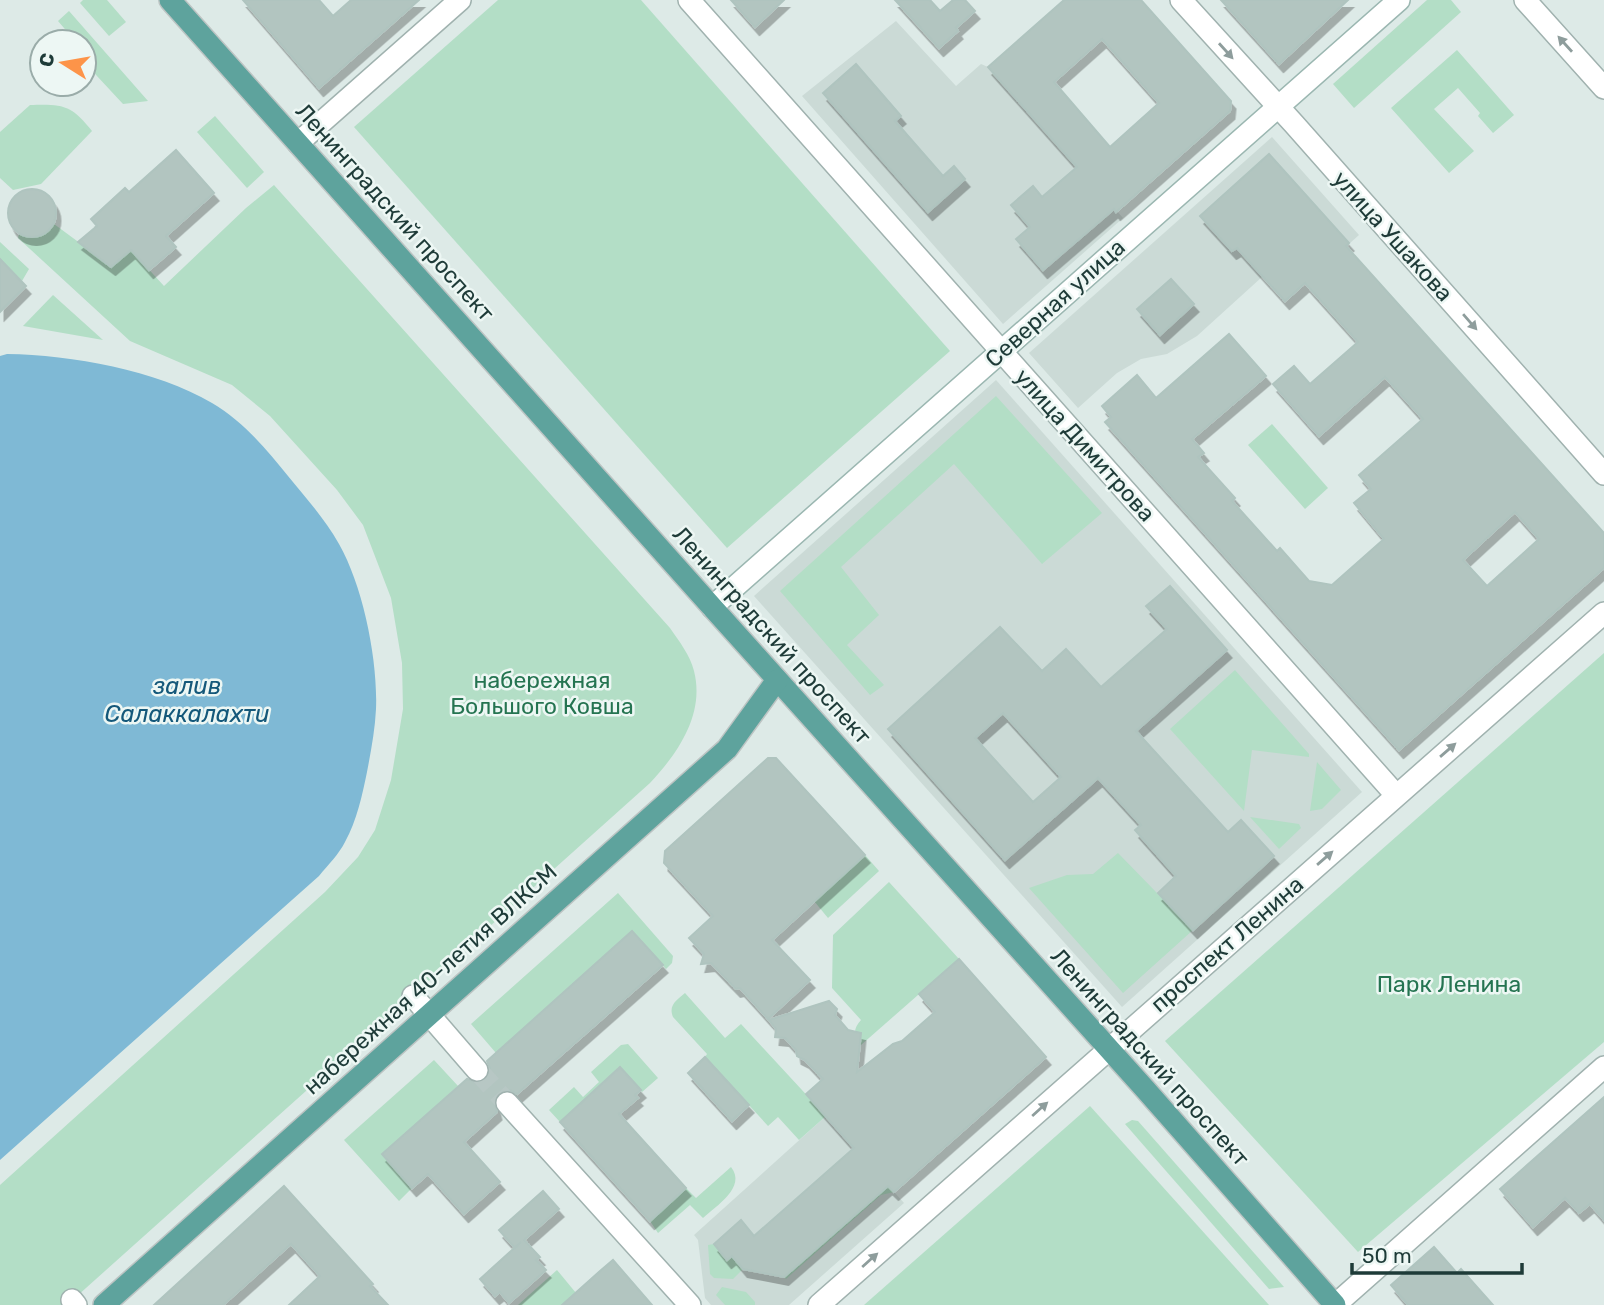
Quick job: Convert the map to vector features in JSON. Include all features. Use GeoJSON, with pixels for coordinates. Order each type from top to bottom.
{"type":"FeatureCollection","features":[{"type":"Feature","properties":{"kind":"main road","name":"Ленинградский проспект"},"geometry":{"type":"LineString","coordinates":[[170,0],[1335,1305]]}},
{"type":"Feature","properties":{"kind":"main road","name":"набережная 40-летия ВЛКСМ"},"geometry":{"type":"LineString","coordinates":[[104,1305],[727,749],[777,680]]}},
{"type":"Feature","properties":{"kind":"street"},"geometry":{"type":"LineString","coordinates":[[298,142],[460,0]]}},
{"type":"Feature","properties":{"kind":"street","name":"улица Димитрова"},"geometry":{"type":"LineString","coordinates":[[689,0],[1396,795]]}},
{"type":"Feature","properties":{"kind":"street","name":"улица Ушакова"},"geometry":{"type":"LineString","coordinates":[[1181,0],[1604,474]]}},
{"type":"Feature","properties":{"kind":"street","name":"Северная улица"},"geometry":{"type":"LineString","coordinates":[[712,607],[1399,0]]}},
{"type":"Feature","properties":{"kind":"street"},"geometry":{"type":"LineString","coordinates":[[1525,0],[1604,88]]}},
{"type":"Feature","properties":{"kind":"street","name":"проспект Ленина"},"geometry":{"type":"LineString","coordinates":[[819,1305],[1604,613]]}},
{"type":"Feature","properties":{"kind":"street"},"geometry":{"type":"LineString","coordinates":[[412,996],[477,1070]]}},
{"type":"Feature","properties":{"kind":"street"},"geometry":{"type":"LineString","coordinates":[[1335,1305],[1604,1067]]}},
{"type":"Feature","properties":{"kind":"street"},"geometry":{"type":"LineString","coordinates":[[507,1103],[690,1305]]}},
{"type":"Feature","properties":{"kind":"shaded area"},"geometry":{"type":"Polygon","coordinates":[[[896,21],[956,86],[981,64],[988,67],[1123,218],[1003,324],[802,96],[896,21]]]}},
{"type":"Feature","properties":{"kind":"shaded area"},"geometry":{"type":"Polygon","coordinates":[[[1272,137],[1359,235],[1285,301],[1262,277],[1197,336],[1167,354],[1141,359],[1117,373],[1078,408],[1029,353],[1272,137]]]}},
{"type":"Feature","properties":{"kind":"shaded area"},"geometry":{"type":"Polygon","coordinates":[[[996,380],[1362,792],[1122,1007],[754,596],[996,380]]]}},
{"type":"Feature","properties":{"kind":"shaded area"},"geometry":{"type":"Polygon","coordinates":[[[826,1116],[904,1203],[789,1305],[711,1305],[705,1298],[698,1240],[694,1235],[826,1116]]]}},
{"type":"Feature","properties":{"kind":"green space"},"geometry":{"type":"Polygon","coordinates":[[[83,0],[107,0],[126,22],[109,36],[80,3],[83,0]]]}},
{"type":"Feature","properties":{"kind":"green space"},"geometry":{"type":"Polygon","coordinates":[[[498,0],[641,0],[950,351],[727,548],[354,127],[498,0]]]}},
{"type":"Feature","properties":{"kind":"green space"},"geometry":{"type":"Polygon","coordinates":[[[1427,0],[1451,0],[1461,12],[1354,108],[1333,84],[1427,0]]]}},
{"type":"Feature","properties":{"kind":"green space"},"geometry":{"type":"Polygon","coordinates":[[[69,11],[84,28],[64,28],[58,21],[69,11]]]}},
{"type":"Feature","properties":{"kind":"green space"},"geometry":{"type":"Polygon","coordinates":[[[98,44],[148,101],[123,104],[98,77],[98,44]]]}},
{"type":"Feature","properties":{"kind":"green space"},"geometry":{"type":"Polygon","coordinates":[[[1457,50],[1514,115],[1493,133],[1458,88],[1434,109],[1474,151],[1449,173],[1391,108],[1457,50]]]}},
{"type":"Feature","properties":{"kind":"green space"},"geometry":{"type":"Polygon","coordinates":[[[30,105],[66,108],[92,131],[41,184],[13,190],[0,178],[0,132],[30,105]]]}},
{"type":"Feature","properties":{"kind":"green space"},"geometry":{"type":"Polygon","coordinates":[[[215,116],[264,172],[247,188],[197,132],[215,116]]]}},
{"type":"Feature","properties":{"kind":"green space","name":"набережная Большого Ковша"},"geometry":{"type":"Polygon","coordinates":[[[274,185],[670,628],[692,665],[696,702],[687,732],[650,783],[67,1305],[0,1305],[0,1185],[325,892],[358,857],[375,830],[391,780],[403,709],[402,663],[391,598],[363,525],[337,490],[270,416],[232,385],[130,341],[18,238],[19,234],[43,234],[54,224],[111,266],[131,250],[164,286],[274,185]]]}},
{"type":"Feature","properties":{"kind":"green space"},"geometry":{"type":"Polygon","coordinates":[[[0,242],[29,269],[22,281],[4,263],[0,267],[0,242]]]}},
{"type":"Feature","properties":{"kind":"green space"},"geometry":{"type":"Polygon","coordinates":[[[53,295],[103,340],[23,326],[53,295]]]}},
{"type":"Feature","properties":{"kind":"green space"},"geometry":{"type":"Polygon","coordinates":[[[996,396],[1102,513],[1042,564],[954,464],[841,567],[879,615],[847,645],[884,685],[870,695],[780,591],[996,396]]]}},
{"type":"Feature","properties":{"kind":"green space"},"geometry":{"type":"Polygon","coordinates":[[[1272,424],[1328,488],[1305,509],[1248,445],[1272,424]]]}},
{"type":"Feature","properties":{"kind":"green space","name":"Парк Ленина"},"geometry":{"type":"Polygon","coordinates":[[[1604,653],[1604,1042],[1358,1252],[1165,1041],[1604,653]]]}},
{"type":"Feature","properties":{"kind":"green space"},"geometry":{"type":"Polygon","coordinates":[[[1235,670],[1309,754],[1309,757],[1252,750],[1244,811],[1170,729],[1235,670]]]}},
{"type":"Feature","properties":{"kind":"green space"},"geometry":{"type":"Polygon","coordinates":[[[1317,762],[1341,790],[1322,809],[1310,811],[1317,762]]]}},
{"type":"Feature","properties":{"kind":"green space"},"geometry":{"type":"Polygon","coordinates":[[[1250,817],[1299,824],[1301,828],[1279,849],[1250,817]]]}},
{"type":"Feature","properties":{"kind":"green space"},"geometry":{"type":"Polygon","coordinates":[[[1118,853],[1193,930],[1123,993],[1029,888],[1067,875],[1093,874],[1118,853]]]}},
{"type":"Feature","properties":{"kind":"green space"},"geometry":{"type":"Polygon","coordinates":[[[865,855],[879,871],[828,918],[814,901],[865,855]]]}},
{"type":"Feature","properties":{"kind":"green space"},"geometry":{"type":"Polygon","coordinates":[[[889,882],[959,959],[861,1045],[855,1032],[861,1020],[832,988],[833,935],[889,882]]]}},
{"type":"Feature","properties":{"kind":"green space"},"geometry":{"type":"Polygon","coordinates":[[[618,893],[673,956],[672,963],[666,969],[632,931],[496,1053],[471,1024],[618,893]]]}},
{"type":"Feature","properties":{"kind":"green space"},"geometry":{"type":"Polygon","coordinates":[[[685,993],[725,1038],[741,1024],[826,1116],[799,1140],[778,1117],[768,1126],[705,1057],[707,1054],[673,1017],[672,1006],[685,993]]]}},
{"type":"Feature","properties":{"kind":"green space"},"geometry":{"type":"Polygon","coordinates":[[[628,1044],[658,1078],[642,1092],[620,1068],[560,1122],[549,1110],[574,1087],[583,1097],[599,1082],[591,1072],[621,1045],[628,1044]]]}},
{"type":"Feature","properties":{"kind":"green space"},"geometry":{"type":"Polygon","coordinates":[[[434,1060],[458,1086],[383,1154],[412,1188],[399,1201],[344,1140],[434,1060]]]}},
{"type":"Feature","properties":{"kind":"green space"},"geometry":{"type":"Polygon","coordinates":[[[1090,1106],[1269,1305],[864,1305],[1090,1106]]]}},
{"type":"Feature","properties":{"kind":"green space"},"geometry":{"type":"Polygon","coordinates":[[[1132,1120],[1138,1121],[1284,1287],[1269,1289],[1125,1124],[1132,1120]]]}},
{"type":"Feature","properties":{"kind":"green space"},"geometry":{"type":"Polygon","coordinates":[[[731,1167],[735,1182],[733,1189],[722,1202],[703,1218],[690,1205],[658,1233],[650,1221],[686,1188],[696,1198],[731,1167]]]}},
{"type":"Feature","properties":{"kind":"green space"},"geometry":{"type":"Polygon","coordinates":[[[888,1186],[894,1192],[881,1195],[786,1279],[784,1277],[888,1186]]]}},
{"type":"Feature","properties":{"kind":"green space"},"geometry":{"type":"Polygon","coordinates":[[[714,1244],[727,1259],[732,1256],[743,1269],[733,1279],[714,1278],[710,1274],[708,1245],[714,1244]]]}},
{"type":"Feature","properties":{"kind":"green space"},"geometry":{"type":"Polygon","coordinates":[[[557,1270],[576,1293],[562,1305],[518,1305],[557,1270]]]}},
{"type":"Feature","properties":{"kind":"green space"},"geometry":{"type":"Polygon","coordinates":[[[722,1287],[746,1292],[755,1305],[725,1305],[716,1295],[722,1287]]]}},
{"type":"Feature","properties":{"kind":"water","name":"залив Салаккалахти"},"geometry":{"type":"Polygon","coordinates":[[[7,354],[59,357],[140,373],[190,391],[223,410],[244,427],[315,509],[334,535],[348,561],[362,602],[372,646],[376,709],[359,808],[343,846],[319,876],[0,1160],[0,356],[7,354]]]}},
{"type":"Feature","properties":{"kind":"building"},"geometry":{"type":"Polygon","coordinates":[[[243,0],[319,0],[333,16],[351,0],[419,0],[319,88],[243,0]]]}},
{"type":"Feature","properties":{"kind":"building"},"geometry":{"type":"Polygon","coordinates":[[[731,0],[784,0],[755,27],[731,0]]]}},
{"type":"Feature","properties":{"kind":"building"},"geometry":{"type":"Polygon","coordinates":[[[895,0],[930,0],[940,11],[953,0],[965,0],[975,11],[939,48],[895,0]]]}},
{"type":"Feature","properties":{"kind":"building"},"geometry":{"type":"Polygon","coordinates":[[[1064,0],[1141,0],[1231,101],[1230,111],[1116,212],[1114,209],[1043,270],[1016,239],[1030,227],[1011,205],[1033,186],[1042,197],[1077,167],[988,67],[1064,0]],[[1102,39],[1054,82],[1110,147],[1159,103],[1102,39]]]}},
{"type":"Feature","properties":{"kind":"building"},"geometry":{"type":"Polygon","coordinates":[[[1221,0],[1348,0],[1279,64],[1221,0]]]}},
{"type":"Feature","properties":{"kind":"building"},"geometry":{"type":"Polygon","coordinates":[[[856,64],[901,116],[895,121],[943,176],[954,166],[965,179],[928,212],[823,93],[856,64]]]}},
{"type":"Feature","properties":{"kind":"building"},"geometry":{"type":"Polygon","coordinates":[[[176,150],[214,193],[166,236],[176,247],[149,270],[131,250],[111,267],[78,242],[97,226],[91,219],[125,188],[129,192],[176,150]]]}},
{"type":"Feature","properties":{"kind":"building"},"geometry":{"type":"Polygon","coordinates":[[[1269,154],[1349,243],[1346,246],[1604,533],[1604,568],[1399,750],[1105,422],[1111,417],[1102,406],[1137,375],[1156,398],[1229,334],[1266,376],[1192,439],[1204,453],[1198,457],[1235,498],[1232,501],[1277,551],[1280,548],[1309,581],[1332,585],[1384,539],[1354,503],[1371,489],[1359,475],[1423,419],[1385,377],[1319,436],[1273,384],[1294,366],[1310,384],[1358,342],[1305,283],[1285,301],[1237,248],[1232,251],[1200,216],[1269,154]],[[1515,512],[1463,560],[1487,586],[1539,539],[1515,512]]]}},
{"type":"Feature","properties":{"kind":"building"},"geometry":{"type":"Polygon","coordinates":[[[32,189],[49,196],[56,213],[49,230],[32,237],[15,230],[8,213],[15,196],[32,189]]]}},
{"type":"Feature","properties":{"kind":"building"},"geometry":{"type":"Polygon","coordinates":[[[0,259],[26,286],[0,312],[0,259]]]}},
{"type":"Feature","properties":{"kind":"building"},"geometry":{"type":"Polygon","coordinates":[[[1171,279],[1194,304],[1160,335],[1137,309],[1171,279]]]}},
{"type":"Feature","properties":{"kind":"building"},"geometry":{"type":"Polygon","coordinates":[[[1170,586],[1227,650],[1136,731],[1228,832],[1241,820],[1274,856],[1193,930],[1158,893],[1176,876],[1135,830],[1141,825],[1098,778],[1005,860],[888,729],[1000,627],[1042,671],[1066,649],[1101,687],[1167,629],[1146,606],[1170,586]],[[1003,713],[975,738],[1033,802],[1061,777],[1003,713]]]}},
{"type":"Feature","properties":{"kind":"building"},"geometry":{"type":"Polygon","coordinates":[[[768,758],[776,758],[865,855],[772,940],[810,980],[768,1019],[740,988],[736,989],[711,963],[701,964],[704,954],[689,938],[713,916],[664,863],[665,851],[768,758]]]}},
{"type":"Feature","properties":{"kind":"building"},"geometry":{"type":"Polygon","coordinates":[[[632,931],[663,965],[517,1094],[510,1090],[499,1093],[494,1100],[497,1112],[464,1142],[500,1182],[464,1214],[428,1174],[412,1188],[382,1154],[467,1079],[479,1083],[486,1079],[490,1068],[487,1061],[632,931]]]}},
{"type":"Feature","properties":{"kind":"building"},"geometry":{"type":"Polygon","coordinates":[[[959,959],[1046,1057],[894,1192],[888,1186],[784,1277],[743,1269],[732,1256],[727,1260],[714,1244],[741,1220],[754,1236],[854,1148],[806,1094],[823,1079],[805,1060],[797,1056],[796,1050],[785,1038],[775,1037],[776,1029],[769,1020],[829,1001],[837,1009],[835,1015],[848,1030],[861,1033],[857,1072],[893,1044],[902,1041],[935,1012],[919,994],[959,959]]]}},
{"type":"Feature","properties":{"kind":"building"},"geometry":{"type":"Polygon","coordinates":[[[705,1057],[749,1105],[732,1121],[688,1073],[705,1057]]]}},
{"type":"Feature","properties":{"kind":"building"},"geometry":{"type":"Polygon","coordinates":[[[620,1067],[641,1090],[635,1095],[638,1098],[619,1114],[686,1188],[650,1221],[560,1122],[620,1067]]]}},
{"type":"Feature","properties":{"kind":"building"},"geometry":{"type":"Polygon","coordinates":[[[1604,1097],[1604,1220],[1590,1204],[1579,1213],[1565,1198],[1533,1227],[1500,1189],[1604,1097]]]}},
{"type":"Feature","properties":{"kind":"building"},"geometry":{"type":"Polygon","coordinates":[[[284,1186],[373,1284],[370,1286],[388,1305],[289,1305],[320,1276],[291,1244],[223,1305],[154,1305],[284,1186]]]}},
{"type":"Feature","properties":{"kind":"building"},"geometry":{"type":"Polygon","coordinates":[[[543,1191],[559,1209],[524,1240],[540,1257],[536,1260],[546,1270],[509,1303],[500,1292],[495,1296],[480,1279],[515,1248],[499,1230],[543,1191]]]}},
{"type":"Feature","properties":{"kind":"building"},"geometry":{"type":"Polygon","coordinates":[[[1434,1247],[1457,1273],[1461,1269],[1493,1305],[1408,1305],[1391,1285],[1434,1247]]]}},
{"type":"Feature","properties":{"kind":"building"},"geometry":{"type":"Polygon","coordinates":[[[613,1260],[652,1305],[562,1305],[600,1271],[613,1260]]]}},
{"type":"Feature","properties":{"kind":"tunnel"},"geometry":{"type":"LineString","coordinates":[[477,1070],[507,1103]]}}]}
